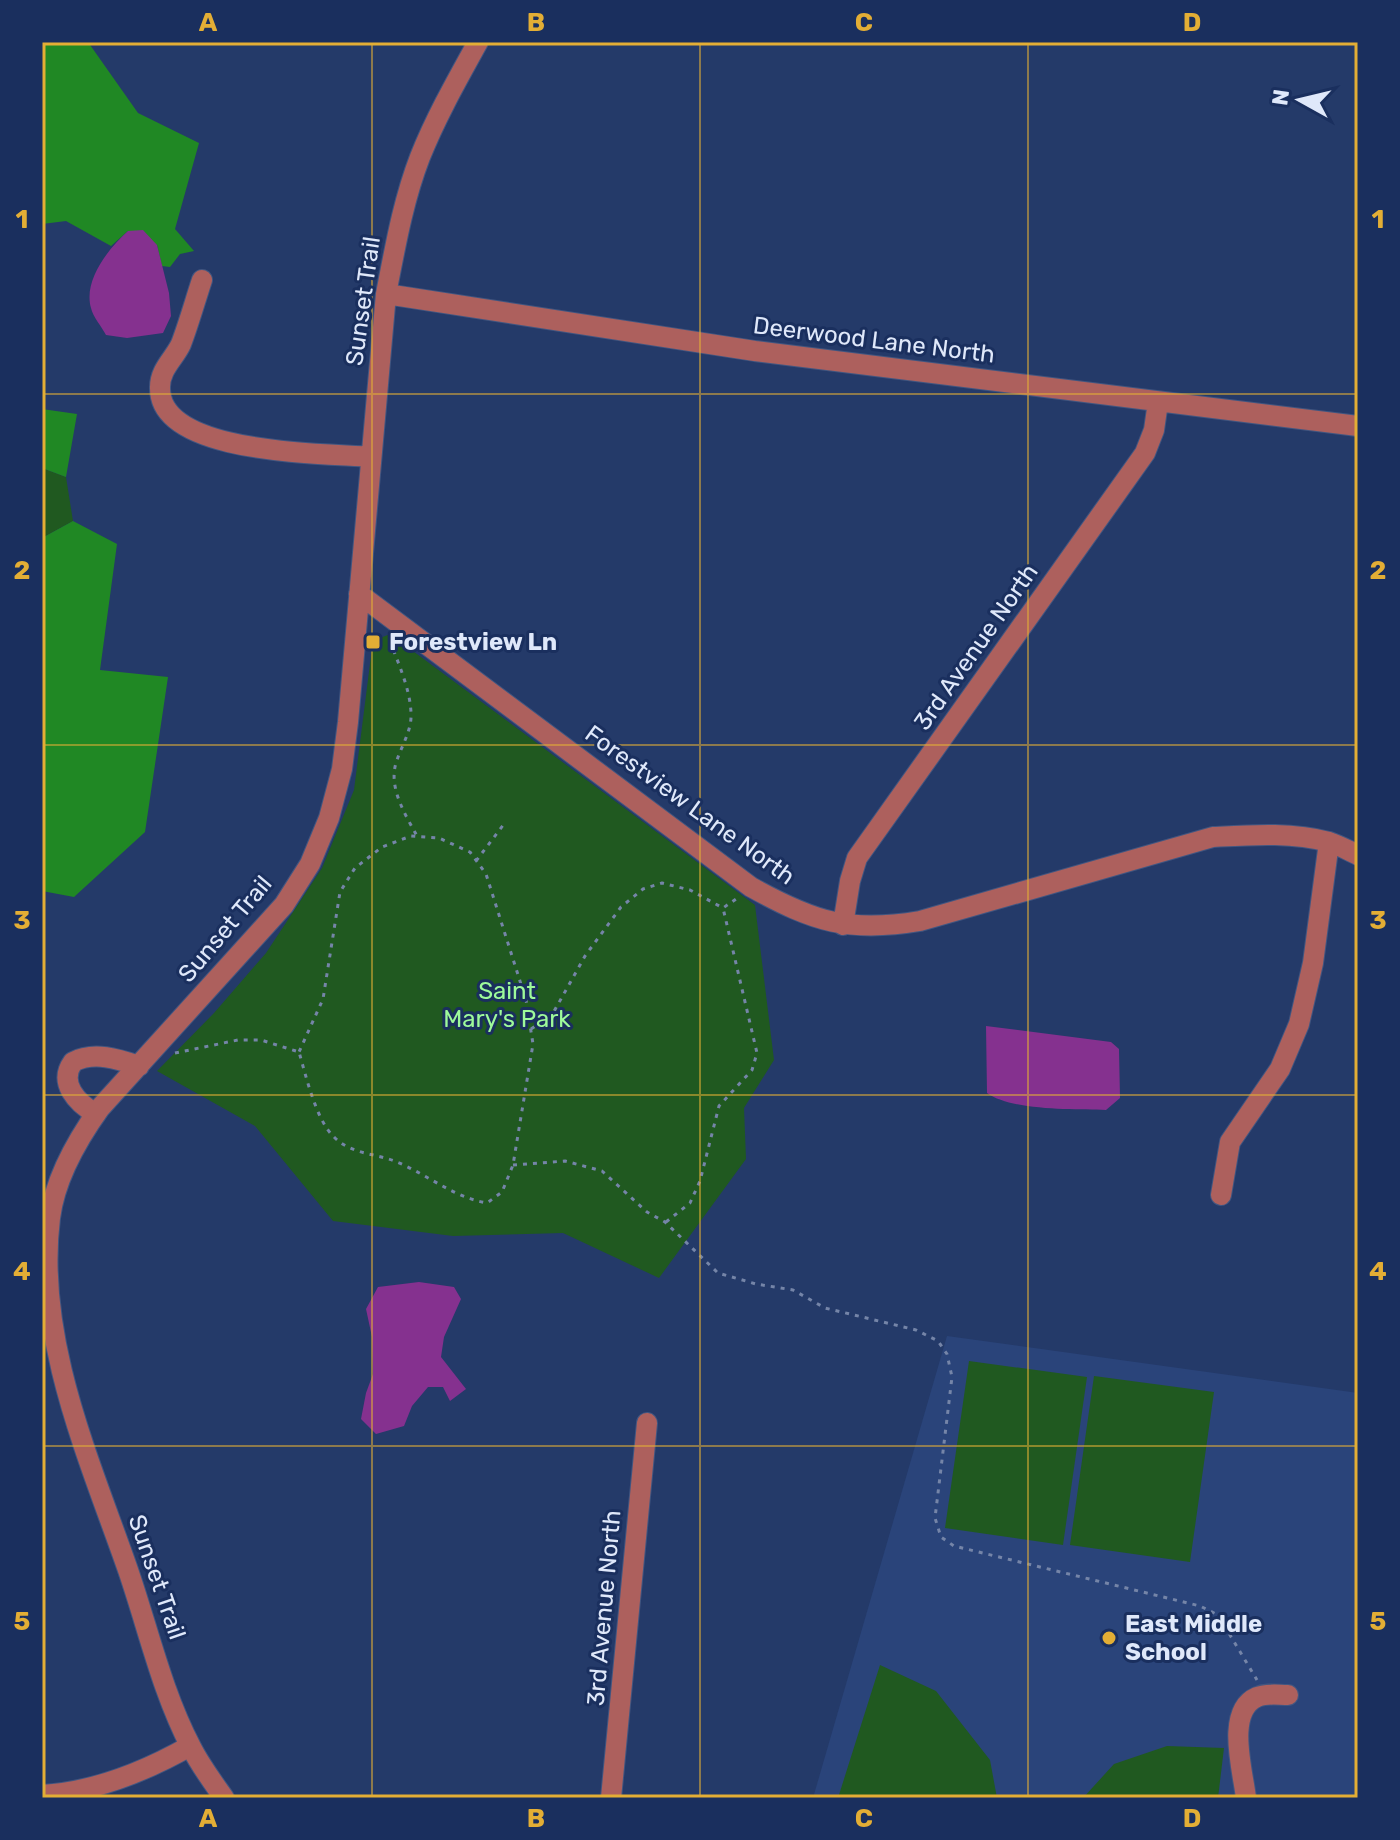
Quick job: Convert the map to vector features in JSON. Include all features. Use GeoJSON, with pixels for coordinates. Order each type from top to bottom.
{"type":"FeatureCollection","features":[{"type":"Feature","properties":{"kind":"street","name":"Sunset Trail"},"geometry":{"type":"LineString","coordinates":[[224,1798],[190,1746],[169,1694],[79,1432],[51,1315],[48,1267],[50,1217],[66,1165],[81,1135],[96,1114],[276,914],[310,864],[329,818],[342,769],[386,294],[400,226],[419,159],[444,102],[478,42]]}},
{"type":"Feature","properties":{"kind":"street"},"geometry":{"type":"LineString","coordinates":[[202,280],[181,344],[163,372],[160,387],[162,401],[170,416],[181,426],[213,439],[245,446],[371,457]]}},
{"type":"Feature","properties":{"kind":"street","name":"Deerwood Lane North"},"geometry":{"type":"LineString","coordinates":[[386,294],[755,351],[1358,426]]}},
{"type":"Feature","properties":{"kind":"street","name":"3rd Avenue North"},"geometry":{"type":"LineString","coordinates":[[843,925],[857,858],[1145,453],[1154,430],[1158,402]]}},
{"type":"Feature","properties":{"kind":"street","name":"Forestview Lane North"},"geometry":{"type":"LineString","coordinates":[[359,594],[751,887],[789,908],[843,925],[887,926],[920,921],[1213,837],[1255,835],[1329,842],[1358,855]]}},
{"type":"Feature","properties":{"kind":"street"},"geometry":{"type":"LineString","coordinates":[[1221,1195],[1230,1142],[1280,1069],[1299,1024],[1313,963],[1329,842]]}},
{"type":"Feature","properties":{"kind":"street"},"geometry":{"type":"LineString","coordinates":[[96,1114],[84,1106],[69,1087],[67,1073],[73,1062],[93,1057],[113,1058],[139,1066]]}},
{"type":"Feature","properties":{"kind":"street","name":"3rd Avenue North"},"geometry":{"type":"LineString","coordinates":[[611,1798],[647,1423]]}},
{"type":"Feature","properties":{"kind":"street"},"geometry":{"type":"LineString","coordinates":[[1246,1798],[1237,1730],[1241,1712],[1253,1698],[1265,1694],[1288,1695]]}},
{"type":"Feature","properties":{"kind":"street"},"geometry":{"type":"LineString","coordinates":[[42,1795],[122,1778],[190,1746]]}},
{"type":"Feature","properties":{"kind":"path"},"geometry":{"type":"LineString","coordinates":[[390,641],[404,678],[411,714],[407,738],[395,764],[395,791],[417,836]]}},
{"type":"Feature","properties":{"kind":"path"},"geometry":{"type":"LineString","coordinates":[[476,861],[504,824]]}},
{"type":"Feature","properties":{"kind":"path"},"geometry":{"type":"LineString","coordinates":[[411,836],[439,838],[470,852],[476,861],[486,874],[526,1000],[533,1044],[513,1165],[502,1192],[487,1203],[466,1199],[396,1162],[355,1151],[333,1137],[312,1098],[299,1052],[323,999],[340,892],[355,868],[382,847],[411,836]]}},
{"type":"Feature","properties":{"kind":"path"},"geometry":{"type":"LineString","coordinates":[[531,1029],[552,1015],[585,956],[621,907],[643,889],[662,883],[690,890],[723,908],[757,1053],[752,1070],[719,1106],[700,1181],[690,1203],[665,1222]]}},
{"type":"Feature","properties":{"kind":"path"},"geometry":{"type":"LineString","coordinates":[[723,908],[751,887]]}},
{"type":"Feature","properties":{"kind":"path"},"geometry":{"type":"LineString","coordinates":[[167,1055],[238,1040],[261,1040],[299,1052]]}},
{"type":"Feature","properties":{"kind":"path"},"geometry":{"type":"LineString","coordinates":[[513,1165],[565,1161],[602,1171],[647,1212],[665,1222],[718,1273],[793,1290],[825,1308],[916,1330],[938,1341],[947,1354],[952,1377],[935,1518],[941,1537],[954,1546],[1200,1606],[1218,1615],[1265,1694]]}},
{"type":"Feature","properties":{"kind":"shaded area"},"geometry":{"type":"Polygon","coordinates":[[[143,230],[157,245],[169,293],[171,316],[163,333],[127,338],[106,335],[91,308],[94,276],[106,255],[128,231],[143,230]]]}},
{"type":"Feature","properties":{"kind":"shaded area"},"geometry":{"type":"Polygon","coordinates":[[[986,1026],[1111,1042],[1119,1049],[1120,1098],[1106,1110],[1027,1106],[998,1099],[987,1093],[986,1026]]]}},
{"type":"Feature","properties":{"kind":"shaded area"},"geometry":{"type":"Polygon","coordinates":[[[419,1282],[454,1287],[461,1299],[444,1337],[441,1357],[466,1389],[450,1401],[443,1387],[428,1387],[412,1406],[404,1426],[376,1434],[361,1419],[373,1374],[372,1337],[366,1309],[378,1287],[419,1282]]]}},
{"type":"Feature","properties":{"kind":"shaded area","name":"East Middle School"},"geometry":{"type":"Polygon","coordinates":[[[947,1336],[1358,1393],[1358,1798],[813,1798],[947,1336]]]}},
{"type":"Feature","properties":{"kind":"green space"},"geometry":{"type":"Polygon","coordinates":[[[42,42],[88,42],[138,113],[199,143],[175,229],[194,251],[180,254],[170,267],[162,266],[157,245],[128,231],[111,246],[66,221],[42,224],[42,42]]]}},
{"type":"Feature","properties":{"kind":"green space"},"geometry":{"type":"Polygon","coordinates":[[[42,409],[77,414],[66,477],[42,468],[42,409]]]}},
{"type":"Feature","properties":{"kind":"green space"},"geometry":{"type":"Polygon","coordinates":[[[42,468],[66,477],[73,521],[42,538],[42,468]]]}},
{"type":"Feature","properties":{"kind":"green space"},"geometry":{"type":"Polygon","coordinates":[[[73,521],[117,544],[100,670],[168,677],[145,832],[74,897],[42,891],[42,538],[73,521]]]}},
{"type":"Feature","properties":{"kind":"green space","name":"Saint Mary's Park"},"geometry":{"type":"Polygon","coordinates":[[[390,634],[755,905],[774,1060],[744,1108],[746,1159],[659,1278],[563,1233],[453,1236],[333,1221],[255,1126],[157,1071],[214,1013],[266,953],[322,868],[354,790],[372,648],[378,639],[390,634]]]}},
{"type":"Feature","properties":{"kind":"green space"},"geometry":{"type":"Polygon","coordinates":[[[969,1361],[1087,1377],[1063,1545],[945,1528],[969,1361]]]}},
{"type":"Feature","properties":{"kind":"green space"},"geometry":{"type":"Polygon","coordinates":[[[1094,1376],[1214,1392],[1190,1562],[1070,1545],[1094,1376]]]}},
{"type":"Feature","properties":{"kind":"green space"},"geometry":{"type":"Polygon","coordinates":[[[880,1665],[936,1691],[990,1760],[997,1798],[838,1798],[880,1665]]]}},
{"type":"Feature","properties":{"kind":"green space"},"geometry":{"type":"Polygon","coordinates":[[[1167,1746],[1224,1748],[1218,1798],[1083,1798],[1114,1764],[1167,1746]]]}},
{"type":"Feature","properties":{"kind":"place","name":"Forestview Ln"},"geometry":{"type":"Point","coordinates":[373,642]}},
{"type":"Feature","properties":{"kind":"place","name":"East Middle School"},"geometry":{"type":"Point","coordinates":[1109,1638]}}]}
